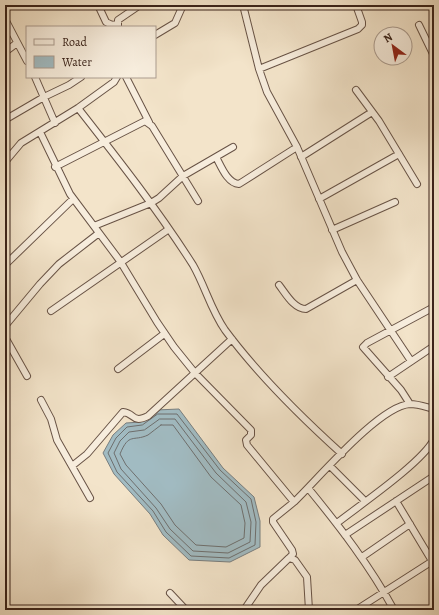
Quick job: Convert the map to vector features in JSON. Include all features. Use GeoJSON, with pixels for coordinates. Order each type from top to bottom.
{"type":"FeatureCollection","features":[{"type":"Feature","properties":{"kind":"street"},"geometry":{"type":"LineString","coordinates":[[98,5],[106,22],[117,26],[121,17],[140,5]]}},
{"type":"Feature","properties":{"kind":"street"},"geometry":{"type":"LineString","coordinates":[[156,34],[174,23],[183,5]]}},
{"type":"Feature","properties":{"kind":"street"},"geometry":{"type":"LineString","coordinates":[[243,5],[259,68],[277,112],[297,147],[332,230],[357,280],[411,361]]}},
{"type":"Feature","properties":{"kind":"street"},"geometry":{"type":"LineString","coordinates":[[259,68],[358,29],[361,27],[362,22],[356,5]]}},
{"type":"Feature","properties":{"kind":"street"},"geometry":{"type":"LineString","coordinates":[[5,19],[26,59]]}},
{"type":"Feature","properties":{"kind":"street"},"geometry":{"type":"LineString","coordinates":[[419,25],[434,56]]}},
{"type":"Feature","properties":{"kind":"street"},"geometry":{"type":"LineString","coordinates":[[5,52],[17,43]]}},
{"type":"Feature","properties":{"kind":"street"},"geometry":{"type":"LineString","coordinates":[[35,78],[55,123]]}},
{"type":"Feature","properties":{"kind":"street"},"geometry":{"type":"LineString","coordinates":[[8,118],[80,78]]}},
{"type":"Feature","properties":{"kind":"street"},"geometry":{"type":"LineString","coordinates":[[5,162],[22,143],[78,108],[114,82],[117,78]]}},
{"type":"Feature","properties":{"kind":"street"},"geometry":{"type":"LineString","coordinates":[[127,78],[149,122],[198,201]]}},
{"type":"Feature","properties":{"kind":"street"},"geometry":{"type":"LineString","coordinates":[[356,90],[372,112],[417,184]]}},
{"type":"Feature","properties":{"kind":"street"},"geometry":{"type":"LineString","coordinates":[[78,108],[151,203],[169,229],[194,267],[212,309],[232,339],[283,399],[342,454]]}},
{"type":"Feature","properties":{"kind":"street"},"geometry":{"type":"LineString","coordinates":[[301,157],[372,112]]}},
{"type":"Feature","properties":{"kind":"street"},"geometry":{"type":"LineString","coordinates":[[55,166],[141,122],[149,122]]}},
{"type":"Feature","properties":{"kind":"street"},"geometry":{"type":"LineString","coordinates":[[40,132],[55,166],[74,199],[120,261],[164,334],[195,373],[251,430],[251,435],[246,440],[247,445],[294,502]]}},
{"type":"Feature","properties":{"kind":"street"},"geometry":{"type":"LineString","coordinates":[[94,226],[151,203],[159,198],[183,176],[233,147]]}},
{"type":"Feature","properties":{"kind":"street"},"geometry":{"type":"LineString","coordinates":[[216,157],[230,180],[234,184],[239,184],[297,147]]}},
{"type":"Feature","properties":{"kind":"street"},"geometry":{"type":"LineString","coordinates":[[319,199],[399,154]]}},
{"type":"Feature","properties":{"kind":"street"},"geometry":{"type":"LineString","coordinates":[[5,265],[74,199]]}},
{"type":"Feature","properties":{"kind":"street"},"geometry":{"type":"LineString","coordinates":[[332,230],[395,202]]}},
{"type":"Feature","properties":{"kind":"street"},"geometry":{"type":"LineString","coordinates":[[51,311],[120,261],[169,229]]}},
{"type":"Feature","properties":{"kind":"street"},"geometry":{"type":"LineString","coordinates":[[5,326],[40,284],[60,264],[99,233]]}},
{"type":"Feature","properties":{"kind":"street"},"geometry":{"type":"LineString","coordinates":[[279,285],[296,306],[306,310],[357,280]]}},
{"type":"Feature","properties":{"kind":"street"},"geometry":{"type":"LineString","coordinates":[[410,404],[401,390],[363,348],[367,343],[434,307]]}},
{"type":"Feature","properties":{"kind":"street"},"geometry":{"type":"LineString","coordinates":[[118,369],[164,334]]}},
{"type":"Feature","properties":{"kind":"street"},"geometry":{"type":"LineString","coordinates":[[5,337],[27,376]]}},
{"type":"Feature","properties":{"kind":"street"},"geometry":{"type":"LineString","coordinates":[[72,466],[87,454],[123,412],[129,413],[134,419],[139,420],[148,416],[232,339]]}},
{"type":"Feature","properties":{"kind":"street"},"geometry":{"type":"LineString","coordinates":[[388,377],[434,346]]}},
{"type":"Feature","properties":{"kind":"street"},"geometry":{"type":"LineString","coordinates":[[41,400],[51,419],[57,440],[90,498]]}},
{"type":"Feature","properties":{"kind":"street"},"geometry":{"type":"LineString","coordinates":[[244,610],[261,585],[293,554],[273,520],[294,502],[378,419],[398,407],[410,404],[434,409]]}},
{"type":"Feature","properties":{"kind":"street"},"geometry":{"type":"LineString","coordinates":[[434,425],[434,433]]}},
{"type":"Feature","properties":{"kind":"street"},"geometry":{"type":"LineString","coordinates":[[337,523],[414,462],[430,447],[434,439]]}},
{"type":"Feature","properties":{"kind":"street"},"geometry":{"type":"LineString","coordinates":[[330,466],[365,501]]}},
{"type":"Feature","properties":{"kind":"street"},"geometry":{"type":"LineString","coordinates":[[345,535],[431,478]]}},
{"type":"Feature","properties":{"kind":"street"},"geometry":{"type":"LineString","coordinates":[[308,488],[337,523],[362,557],[394,610]]}},
{"type":"Feature","properties":{"kind":"street"},"geometry":{"type":"LineString","coordinates":[[356,610],[433,560],[396,501]]}},
{"type":"Feature","properties":{"kind":"street"},"geometry":{"type":"LineString","coordinates":[[362,557],[410,524]]}},
{"type":"Feature","properties":{"kind":"street"},"geometry":{"type":"LineString","coordinates":[[289,558],[295,560],[307,577],[309,610]]}},
{"type":"Feature","properties":{"kind":"street"},"geometry":{"type":"LineString","coordinates":[[170,593],[186,610]]}},
{"type":"Feature","properties":{"kind":"water"},"geometry":{"type":"Polygon","coordinates":[[[179,409],[223,468],[254,497],[260,521],[260,547],[230,562],[189,560],[163,535],[150,514],[114,474],[103,453],[113,435],[126,423],[141,422],[156,410],[179,409]]]}}]}
